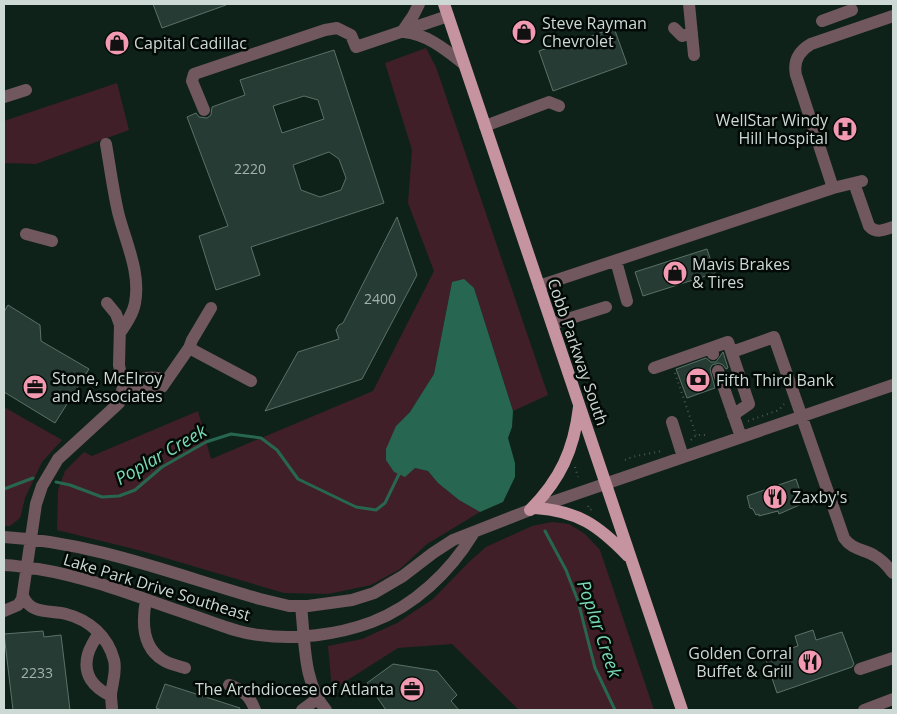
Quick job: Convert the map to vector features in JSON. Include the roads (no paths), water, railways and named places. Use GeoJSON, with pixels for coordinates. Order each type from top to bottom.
{"type":"FeatureCollection","features":[{"type":"Feature","properties":{"kind":"main road","name":"Cobb Parkway South"},"geometry":{"type":"LineString","coordinates":[[446,10],[682,710]]}},
{"type":"Feature","properties":{"kind":"main road"},"geometry":{"type":"LineString","coordinates":[[532,509],[550,488],[562,467],[571,443],[579,405]]}},
{"type":"Feature","properties":{"kind":"main road"},"geometry":{"type":"LineString","coordinates":[[532,509],[564,512],[586,520],[611,538],[631,559]]}},
{"type":"Feature","properties":{"kind":"street"},"geometry":{"type":"LineString","coordinates":[[402,32],[419,4]]}},
{"type":"Feature","properties":{"kind":"street"},"geometry":{"type":"LineString","coordinates":[[689,4],[694,55]]}},
{"type":"Feature","properties":{"kind":"street"},"geometry":{"type":"LineString","coordinates":[[204,110],[192,81],[194,74],[325,30],[337,28],[351,35],[356,47],[402,32],[446,10]]}},
{"type":"Feature","properties":{"kind":"street"},"geometry":{"type":"LineString","coordinates":[[822,20],[852,10]]}},
{"type":"Feature","properties":{"kind":"street"},"geometry":{"type":"LineString","coordinates":[[833,188],[796,75],[794,67],[796,59],[811,44],[892,20]]}},
{"type":"Feature","properties":{"kind":"street"},"geometry":{"type":"LineString","coordinates":[[674,28],[682,36],[692,33]]}},
{"type":"Feature","properties":{"kind":"street"},"geometry":{"type":"LineString","coordinates":[[402,32],[418,34],[428,39],[448,51],[464,64]]}},
{"type":"Feature","properties":{"kind":"street"},"geometry":{"type":"LineString","coordinates":[[4,97],[26,90]]}},
{"type":"Feature","properties":{"kind":"street"},"geometry":{"type":"LineString","coordinates":[[485,126],[549,102],[559,106]]}},
{"type":"Feature","properties":{"kind":"street"},"geometry":{"type":"LineString","coordinates":[[106,144],[128,264],[136,285],[135,302],[130,316],[120,333]]}},
{"type":"Feature","properties":{"kind":"street"},"geometry":{"type":"LineString","coordinates":[[539,286],[833,188],[858,182],[869,226],[872,230],[880,231],[893,227]]}},
{"type":"Feature","properties":{"kind":"street"},"geometry":{"type":"LineString","coordinates":[[26,234],[52,241]]}},
{"type":"Feature","properties":{"kind":"street"},"geometry":{"type":"LineString","coordinates":[[616,261],[627,301]]}},
{"type":"Feature","properties":{"kind":"street"},"geometry":{"type":"LineString","coordinates":[[4,611],[18,605],[22,596],[39,493],[58,460],[119,403],[123,387],[119,365],[120,325],[116,314],[107,303]]}},
{"type":"Feature","properties":{"kind":"street"},"geometry":{"type":"LineString","coordinates":[[552,324],[606,307]]}},
{"type":"Feature","properties":{"kind":"street"},"geometry":{"type":"LineString","coordinates":[[123,387],[133,381],[157,376],[167,380],[189,348],[211,308]]}},
{"type":"Feature","properties":{"kind":"street"},"geometry":{"type":"LineString","coordinates":[[732,352],[774,337],[844,538],[852,547],[881,559],[893,573]]}},
{"type":"Feature","properties":{"kind":"street"},"geometry":{"type":"LineString","coordinates":[[654,368],[712,351],[728,342],[749,404],[735,420]]}},
{"type":"Feature","properties":{"kind":"street"},"geometry":{"type":"LineString","coordinates":[[189,348],[251,381]]}},
{"type":"Feature","properties":{"kind":"street"},"geometry":{"type":"LineString","coordinates":[[718,371],[741,437]]}},
{"type":"Feature","properties":{"kind":"street","name":"Lake Park Drive Southeast"},"geometry":{"type":"LineString","coordinates":[[4,537],[31,539],[91,549],[289,606],[330,604],[374,593],[397,580],[433,552],[453,540],[532,509],[606,484],[681,451],[741,437],[893,385]]}},
{"type":"Feature","properties":{"kind":"street"},"geometry":{"type":"LineString","coordinates":[[672,422],[681,451]]}},
{"type":"Feature","properties":{"kind":"street","name":"Lake Park Drive Southeast"},"geometry":{"type":"LineString","coordinates":[[4,565],[87,580],[233,629],[258,635],[304,636],[358,627],[382,618],[398,609],[416,598],[441,574],[462,552],[472,534]]}},
{"type":"Feature","properties":{"kind":"street"},"geometry":{"type":"LineString","coordinates":[[22,596],[27,604],[36,610],[66,614],[87,622],[109,644],[116,668],[111,696],[112,710]]}},
{"type":"Feature","properties":{"kind":"street"},"geometry":{"type":"LineString","coordinates":[[146,600],[143,617],[144,630],[149,645],[162,660],[185,668]]}},
{"type":"Feature","properties":{"kind":"street"},"geometry":{"type":"LineString","coordinates":[[302,606],[311,686],[317,699],[326,710]]}},
{"type":"Feature","properties":{"kind":"street"},"geometry":{"type":"LineString","coordinates":[[99,632],[87,655],[87,675],[98,690],[111,696]]}},
{"type":"Feature","properties":{"kind":"street"},"geometry":{"type":"LineString","coordinates":[[860,668],[893,658]]}},
{"type":"Feature","properties":{"kind":"street"},"geometry":{"type":"LineString","coordinates":[[229,685],[241,690],[251,699],[255,710]]}},
{"type":"Feature","properties":{"kind":"street"},"geometry":{"type":"LineString","coordinates":[[302,710],[317,699]]}},
{"type":"Feature","properties":{"kind":"street"},"geometry":{"type":"LineString","coordinates":[[864,710],[893,700]]}},
{"type":"Feature","properties":{"kind":"waterway","name":"Poplar Creek"},"geometry":{"type":"LineString","coordinates":[[56,482],[102,497],[119,496],[135,490],[162,467],[206,442],[231,434],[261,438],[277,450],[298,479],[356,507],[376,510],[385,503],[400,472]]}},
{"type":"Feature","properties":{"kind":"waterway","name":"Poplar Creek"},"geometry":{"type":"LineString","coordinates":[[4,489],[33,478]]}},
{"type":"Feature","properties":{"kind":"waterway","name":"Poplar Creek"},"geometry":{"type":"LineString","coordinates":[[545,531],[566,570],[578,601],[595,668],[615,710]]}},
{"type":"Feature","properties":{"kind":"place","name":"Steve Rayman Chevrolet"},"geometry":{"type":"Point","coordinates":[524,32]}},
{"type":"Feature","properties":{"kind":"place","name":"Capital Cadillac"},"geometry":{"type":"Point","coordinates":[117,43]}},
{"type":"Feature","properties":{"kind":"place","name":"WellStar Windy Hill Hospital"},"geometry":{"type":"Point","coordinates":[845,129]}},
{"type":"Feature","properties":{"kind":"place","name":"Mavis Brakes & Tires"},"geometry":{"type":"Point","coordinates":[675,273]}},
{"type":"Feature","properties":{"kind":"place","name":"Fifth Third Bank"},"geometry":{"type":"Point","coordinates":[698,380]}},
{"type":"Feature","properties":{"kind":"place","name":"Stone, McElroy and Associates"},"geometry":{"type":"Point","coordinates":[35,387]}},
{"type":"Feature","properties":{"kind":"place","name":"Zaxby's"},"geometry":{"type":"Point","coordinates":[775,497]}},
{"type":"Feature","properties":{"kind":"place","name":"Golden Corral Buffet & Grill"},"geometry":{"type":"Point","coordinates":[810,662]}},
{"type":"Feature","properties":{"kind":"place","name":"The Archdiocese of Atlanta"},"geometry":{"type":"Point","coordinates":[412,689]}}]}
